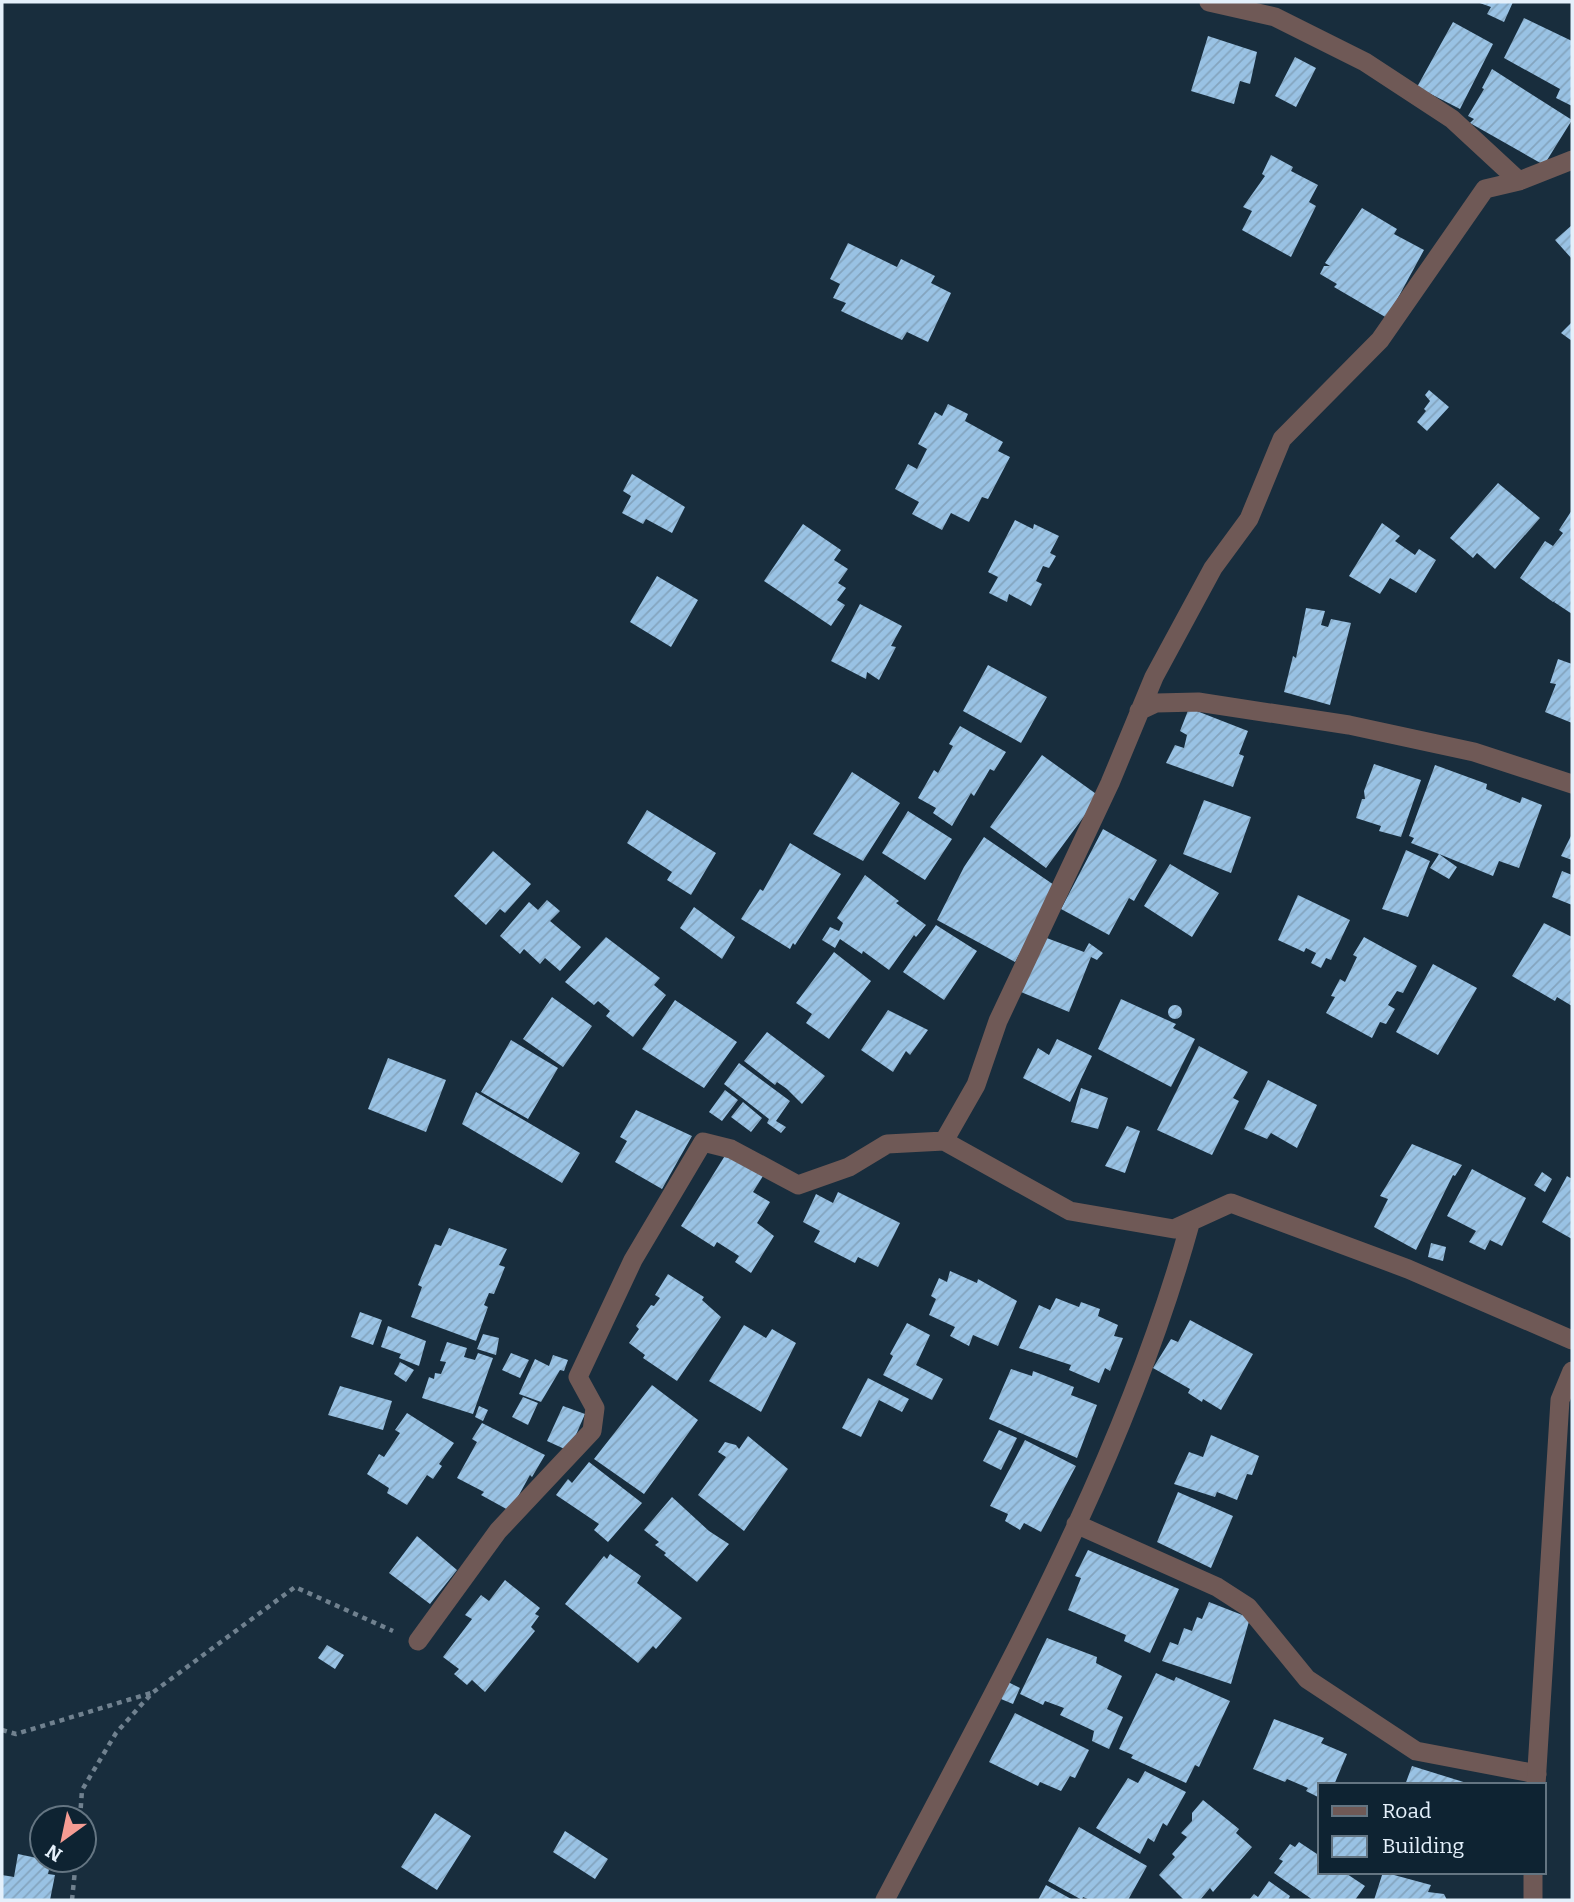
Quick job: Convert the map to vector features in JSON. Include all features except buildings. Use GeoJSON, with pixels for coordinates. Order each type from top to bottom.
{"type":"FeatureCollection","features":[{"type":"Feature","properties":{"kind":"street"},"geometry":{"type":"LineString","coordinates":[[1209,2],[1275,17],[1365,62],[1452,119],[1519,181]]}},
{"type":"Feature","properties":{"kind":"street"},"geometry":{"type":"LineString","coordinates":[[944,1141],[976,1085],[998,1021],[1110,783],[1139,711],[1213,568],[1249,519],[1282,439],[1380,340],[1485,189],[1519,181],[1572,160]]}},
{"type":"Feature","properties":{"kind":"street"},"geometry":{"type":"LineString","coordinates":[[1139,711],[1156,703],[1198,702],[1349,725],[1474,752],[1572,784]]}},
{"type":"Feature","properties":{"kind":"street"},"geometry":{"type":"LineString","coordinates":[[418,1641],[498,1531],[592,1431],[595,1408],[578,1377],[633,1260],[703,1142],[731,1149],[798,1185],[849,1167],[887,1144],[944,1141],[1070,1211],[1174,1228],[1189,1224],[1231,1203],[1408,1269],[1572,1340]]}},
{"type":"Feature","properties":{"kind":"street"},"geometry":{"type":"LineString","coordinates":[[885,1900],[1031,1622],[1076,1524],[1156,1333],[1189,1224]]}},
{"type":"Feature","properties":{"kind":"street"},"geometry":{"type":"LineString","coordinates":[[1076,1524],[1217,1587],[1248,1608],[1307,1679],[1416,1751],[1536,1780],[1560,1400],[1572,1371]]}},
{"type":"Feature","properties":{"kind":"street"},"geometry":{"type":"LineString","coordinates":[[1532,1900],[1534,1874]]}},
{"type":"Feature","properties":{"kind":"path"},"geometry":{"type":"LineString","coordinates":[[81,1804],[82,1790],[116,1733],[152,1693],[295,1587],[418,1641]]}},
{"type":"Feature","properties":{"kind":"path"},"geometry":{"type":"LineString","coordinates":[[2,1731],[16,1734],[152,1693]]}},
{"type":"Feature","properties":{"kind":"path"},"geometry":{"type":"LineString","coordinates":[[72,1900],[75,1874]]}}]}
